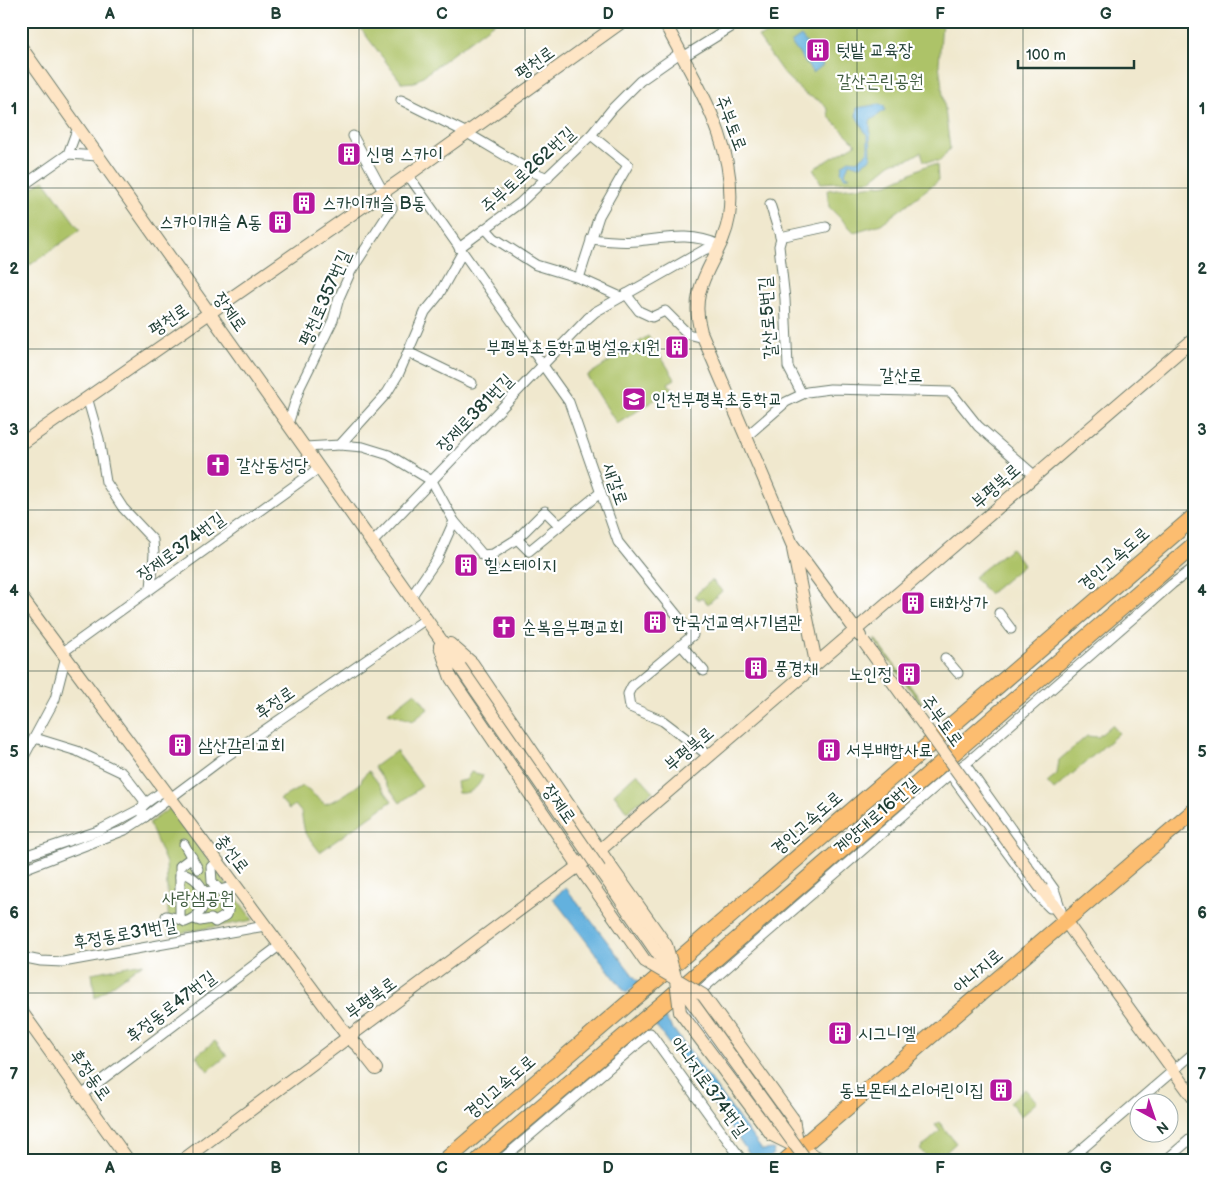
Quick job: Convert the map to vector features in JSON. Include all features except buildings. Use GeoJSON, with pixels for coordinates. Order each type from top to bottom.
{"type":"FeatureCollection","features":[{"type":"Feature","properties":{"kind":"highway","name":"경인고속도로"},"geometry":{"type":"LineString","coordinates":[[446,1160],[1195,516]]}},
{"type":"Feature","properties":{"kind":"highway"},"geometry":{"type":"LineString","coordinates":[[479,1160],[647,1026],[664,1003],[1195,544]]}},
{"type":"Feature","properties":{"kind":"main road","name":"평천로"},"geometry":{"type":"LineString","coordinates":[[21,444],[408,175],[623,21]]}},
{"type":"Feature","properties":{"kind":"main road","name":"주부토로"},"geometry":{"type":"LineString","coordinates":[[664,21],[718,128],[726,150],[730,203],[725,233],[706,270],[697,298],[697,319],[792,544],[1195,1100]]}},
{"type":"Feature","properties":{"kind":"main road","name":"장제로"},"geometry":{"type":"LineString","coordinates":[[21,47],[426,618],[676,980],[801,1156]]}},
{"type":"Feature","properties":{"kind":"main road","name":"부평북로"},"geometry":{"type":"LineString","coordinates":[[183,1160],[600,850],[1195,338]]}},
{"type":"Feature","properties":{"kind":"main road"},"geometry":{"type":"LineString","coordinates":[[792,544],[816,663]]}},
{"type":"Feature","properties":{"kind":"main road","name":"충선로"},"geometry":{"type":"LineString","coordinates":[[21,597],[279,946],[348,1037],[358,1046],[376,1070]]}},
{"type":"Feature","properties":{"kind":"main road","name":"장제로"},"geometry":{"type":"LineString","coordinates":[[435,631],[472,663],[666,945],[676,980],[680,1012],[772,1136],[801,1156],[823,1160]]}},
{"type":"Feature","properties":{"kind":"main road","name":"장제로"},"geometry":{"type":"LineString","coordinates":[[435,631],[451,678],[645,961],[703,995],[793,1119],[801,1156]]}},
{"type":"Feature","properties":{"kind":"main road","name":"아나지로"},"geometry":{"type":"LineString","coordinates":[[786,1160],[801,1156],[1065,922],[1195,810]]}},
{"type":"Feature","properties":{"kind":"main road","name":"후정동로"},"geometry":{"type":"LineString","coordinates":[[21,1011],[83,1094],[128,1160]]}},
{"type":"Feature","properties":{"kind":"street","name":"주부토로262번길"},"geometry":{"type":"LineString","coordinates":[[460,250],[506,215],[548,178],[591,135],[613,108],[640,81],[734,24],[746,21]]}},
{"type":"Feature","properties":{"kind":"street"},"geometry":{"type":"LineString","coordinates":[[401,100],[467,133],[516,163],[548,178]]}},
{"type":"Feature","properties":{"kind":"street"},"geometry":{"type":"LineString","coordinates":[[21,187],[68,154],[78,127]]}},
{"type":"Feature","properties":{"kind":"street","name":"주부토로262번길"},"geometry":{"type":"LineString","coordinates":[[486,229],[494,238],[536,265],[579,278],[599,216],[628,165],[591,135]]}},
{"type":"Feature","properties":{"kind":"street"},"geometry":{"type":"LineString","coordinates":[[353,136],[385,191]]}},
{"type":"Feature","properties":{"kind":"street"},"geometry":{"type":"LineString","coordinates":[[68,154],[98,156]]}},
{"type":"Feature","properties":{"kind":"street","name":"새갈로"},"geometry":{"type":"LineString","coordinates":[[408,175],[541,366],[549,372],[569,402],[618,542],[693,635],[681,645]]}},
{"type":"Feature","properties":{"kind":"street","name":"평천로357번길"},"geometry":{"type":"LineString","coordinates":[[288,424],[300,388],[334,320],[339,298],[351,271],[390,214],[392,208],[385,191]]}},
{"type":"Feature","properties":{"kind":"street","name":"갈산로5번길"},"geometry":{"type":"LineString","coordinates":[[770,204],[780,237],[778,246],[785,298],[788,367],[802,394]]}},
{"type":"Feature","properties":{"kind":"street"},"geometry":{"type":"LineString","coordinates":[[780,237],[826,227]]}},
{"type":"Feature","properties":{"kind":"street"},"geometry":{"type":"LineString","coordinates":[[592,239],[637,241],[681,237],[705,238],[719,245]]}},
{"type":"Feature","properties":{"kind":"street","name":"장제로381번길"},"geometry":{"type":"LineString","coordinates":[[372,543],[595,312],[704,250],[719,245]]}},
{"type":"Feature","properties":{"kind":"street"},"geometry":{"type":"LineString","coordinates":[[340,445],[387,393],[399,373],[426,312],[438,296],[460,250]]}},
{"type":"Feature","properties":{"kind":"street"},"geometry":{"type":"LineString","coordinates":[[579,278],[624,296],[638,311],[652,317],[664,311],[688,334],[704,338]]}},
{"type":"Feature","properties":{"kind":"street"},"geometry":{"type":"LineString","coordinates":[[408,352],[472,383]]}},
{"type":"Feature","properties":{"kind":"street","name":"갈산로"},"geometry":{"type":"LineString","coordinates":[[747,436],[786,402],[802,394],[830,389],[951,392],[978,426],[1035,476]]}},
{"type":"Feature","properties":{"kind":"street"},"geometry":{"type":"LineString","coordinates":[[87,397],[99,439],[106,482],[123,508],[152,540],[154,554],[151,588]]}},
{"type":"Feature","properties":{"kind":"street"},"geometry":{"type":"LineString","coordinates":[[305,447],[340,445],[363,447],[389,455],[432,481],[454,521],[494,568]]}},
{"type":"Feature","properties":{"kind":"street","name":"장제로374번길"},"geometry":{"type":"LineString","coordinates":[[64,654],[151,588],[319,468]]}},
{"type":"Feature","properties":{"kind":"street"},"geometry":{"type":"LineString","coordinates":[[517,539],[529,551],[601,492]]}},
{"type":"Feature","properties":{"kind":"street"},"geometry":{"type":"LineString","coordinates":[[482,555],[492,554],[517,539],[545,511],[556,522]]}},
{"type":"Feature","properties":{"kind":"street"},"geometry":{"type":"LineString","coordinates":[[410,597],[437,559],[454,521]]}},
{"type":"Feature","properties":{"kind":"street","name":"계양대로16번길"},"geometry":{"type":"LineString","coordinates":[[695,995],[950,774],[965,764],[1172,584],[1195,567]]}},
{"type":"Feature","properties":{"kind":"street"},"geometry":{"type":"LineString","coordinates":[[998,613],[1011,628]]}},
{"type":"Feature","properties":{"kind":"street","name":"후정로"},"geometry":{"type":"LineString","coordinates":[[21,858],[98,831],[166,795],[222,760],[426,618]]}},
{"type":"Feature","properties":{"kind":"street"},"geometry":{"type":"LineString","coordinates":[[704,671],[681,645],[632,686],[628,694],[628,701],[635,710],[663,721],[709,756]]}},
{"type":"Feature","properties":{"kind":"street"},"geometry":{"type":"LineString","coordinates":[[21,762],[55,699],[64,654]]}},
{"type":"Feature","properties":{"kind":"street"},"geometry":{"type":"LineString","coordinates":[[945,658],[958,673]]}},
{"type":"Feature","properties":{"kind":"street"},"geometry":{"type":"LineString","coordinates":[[21,743],[34,740],[77,751],[122,772],[143,806],[145,817]]}},
{"type":"Feature","properties":{"kind":"street"},"geometry":{"type":"LineString","coordinates":[[965,764],[1054,889],[1065,922]]}},
{"type":"Feature","properties":{"kind":"street"},"geometry":{"type":"LineString","coordinates":[[950,774],[1041,900],[1065,922]]}},
{"type":"Feature","properties":{"kind":"street"},"geometry":{"type":"LineString","coordinates":[[960,788],[962,777],[974,777]]}},
{"type":"Feature","properties":{"kind":"street","name":"후정로"},"geometry":{"type":"LineString","coordinates":[[21,870],[125,830],[145,817],[166,795]]}},
{"type":"Feature","properties":{"kind":"street"},"geometry":{"type":"LineString","coordinates":[[166,916],[185,922],[194,919],[204,906],[204,892],[195,873],[192,857],[184,844]]}},
{"type":"Feature","properties":{"kind":"street"},"geometry":{"type":"LineString","coordinates":[[180,919],[180,866],[192,857]]}},
{"type":"Feature","properties":{"kind":"street"},"geometry":{"type":"LineString","coordinates":[[194,919],[200,921],[210,919],[215,922],[227,915],[228,911],[224,908],[226,899],[212,882],[210,874],[211,867],[216,862]]}},
{"type":"Feature","properties":{"kind":"street"},"geometry":{"type":"LineString","coordinates":[[180,877],[195,873],[210,874]]}},
{"type":"Feature","properties":{"kind":"street"},"geometry":{"type":"LineString","coordinates":[[204,892],[235,886]]}},
{"type":"Feature","properties":{"kind":"street","name":"후정동로31번길"},"geometry":{"type":"LineString","coordinates":[[21,957],[41,961],[63,962],[265,926]]}},
{"type":"Feature","properties":{"kind":"street","name":"후정동로47번길"},"geometry":{"type":"LineString","coordinates":[[83,1094],[279,946]]}},
{"type":"Feature","properties":{"kind":"street"},"geometry":{"type":"LineString","coordinates":[[695,995],[788,1125],[801,1156],[778,1132],[684,1005],[695,995]]}},
{"type":"Feature","properties":{"kind":"street"},"geometry":{"type":"LineString","coordinates":[[501,1160],[647,1026]]}},
{"type":"Feature","properties":{"kind":"street","name":"아나지로374번길"},"geometry":{"type":"LineString","coordinates":[[647,1026],[742,1160]]}},
{"type":"Feature","properties":{"kind":"street"},"geometry":{"type":"LineString","coordinates":[[1069,1160],[1195,1052]]}},
{"type":"Feature","properties":{"kind":"street"},"geometry":{"type":"LineString","coordinates":[[1166,1160],[1195,1135]]}},
{"type":"Feature","properties":{"kind":"green space"},"geometry":{"type":"Polygon","coordinates":[[[355,21],[495,22],[415,82],[402,83],[355,21]]]}},
{"type":"Feature","properties":{"kind":"green space","name":"갈산근린공원"},"geometry":{"type":"Polygon","coordinates":[[[802,21],[942,21],[939,64],[950,148],[940,161],[924,161],[921,152],[909,159],[893,162],[871,180],[821,183],[813,169],[856,144],[829,117],[828,110],[822,102],[805,94],[784,74],[758,37],[802,21]]]}},
{"type":"Feature","properties":{"kind":"green space"},"geometry":{"type":"Polygon","coordinates":[[[928,165],[937,165],[938,181],[881,224],[854,232],[829,207],[827,190],[888,184],[928,165]]]}},
{"type":"Feature","properties":{"kind":"green space"},"geometry":{"type":"Polygon","coordinates":[[[44,180],[80,230],[30,265],[21,253],[21,195],[44,180]]]}},
{"type":"Feature","properties":{"kind":"green space"},"geometry":{"type":"Polygon","coordinates":[[[648,336],[675,379],[668,383],[672,389],[617,424],[587,376],[648,336]]]}},
{"type":"Feature","properties":{"kind":"green space"},"geometry":{"type":"Polygon","coordinates":[[[1011,548],[1024,565],[989,594],[974,577],[1011,548]]]}},
{"type":"Feature","properties":{"kind":"green space"},"geometry":{"type":"Polygon","coordinates":[[[712,580],[722,591],[708,604],[702,598],[698,600],[694,596],[712,580]]]}},
{"type":"Feature","properties":{"kind":"green space"},"geometry":{"type":"Polygon","coordinates":[[[874,640],[876,640],[922,702],[920,703],[874,640]]]}},
{"type":"Feature","properties":{"kind":"green space"},"geometry":{"type":"Polygon","coordinates":[[[415,692],[428,709],[413,721],[388,713],[415,692]]]}},
{"type":"Feature","properties":{"kind":"green space"},"geometry":{"type":"Polygon","coordinates":[[[1112,725],[1119,733],[1054,790],[1047,782],[1057,774],[1059,760],[1087,736],[1098,737],[1112,725]]]}},
{"type":"Feature","properties":{"kind":"green space"},"geometry":{"type":"Polygon","coordinates":[[[396,751],[422,786],[400,803],[374,767],[396,751]]]}},
{"type":"Feature","properties":{"kind":"green space"},"geometry":{"type":"Polygon","coordinates":[[[369,771],[392,801],[320,852],[305,833],[301,812],[295,805],[289,809],[280,799],[303,786],[325,804],[340,798],[360,784],[364,775],[369,771]]]}},
{"type":"Feature","properties":{"kind":"green space"},"geometry":{"type":"Polygon","coordinates":[[[471,772],[483,775],[479,783],[471,791],[458,793],[456,782],[466,780],[471,772]]]}},
{"type":"Feature","properties":{"kind":"green space"},"geometry":{"type":"Polygon","coordinates":[[[637,773],[653,791],[627,812],[614,794],[637,773]]]}},
{"type":"Feature","properties":{"kind":"green space","name":"사랑샘공원"},"geometry":{"type":"Polygon","coordinates":[[[170,808],[253,920],[169,935],[166,863],[149,823],[170,808]]]}},
{"type":"Feature","properties":{"kind":"green space"},"geometry":{"type":"Polygon","coordinates":[[[143,963],[95,998],[92,973],[143,963]]]}},
{"type":"Feature","properties":{"kind":"green space"},"geometry":{"type":"Polygon","coordinates":[[[215,1041],[227,1056],[208,1071],[196,1056],[215,1041]]]}},
{"type":"Feature","properties":{"kind":"green space"},"geometry":{"type":"Polygon","coordinates":[[[1025,1089],[1037,1102],[1021,1116],[1010,1102],[1025,1089]]]}},
{"type":"Feature","properties":{"kind":"green space"},"geometry":{"type":"Polygon","coordinates":[[[939,1122],[956,1143],[937,1160],[929,1160],[920,1149],[940,1131],[935,1125],[939,1122]]]}},
{"type":"Feature","properties":{"kind":"water"},"geometry":{"type":"Polygon","coordinates":[[[801,36],[823,65],[813,73],[791,43],[801,36]]]}},
{"type":"Feature","properties":{"kind":"water"},"geometry":{"type":"Polygon","coordinates":[[[880,104],[884,106],[885,110],[870,121],[871,158],[859,166],[849,163],[845,174],[850,177],[844,177],[841,171],[843,164],[849,160],[857,161],[868,152],[868,137],[856,116],[857,108],[880,104]]]}},
{"type":"Feature","properties":{"kind":"water"},"geometry":{"type":"Polygon","coordinates":[[[566,888],[639,983],[626,993],[553,898],[566,888]]]}},
{"type":"Feature","properties":{"kind":"water"},"geometry":{"type":"Polygon","coordinates":[[[665,1018],[762,1150],[774,1149],[773,1155],[766,1160],[754,1160],[655,1025],[665,1018]]]}},
{"type":"Feature","properties":{"kind":"place","name":"텃밭 교육장"},"geometry":{"type":"Point","coordinates":[818,50]}},
{"type":"Feature","properties":{"kind":"place","name":"신명 스카이"},"geometry":{"type":"Point","coordinates":[349,154]}},
{"type":"Feature","properties":{"kind":"place","name":"스카이캐슬 B동"},"geometry":{"type":"Point","coordinates":[304,203]}},
{"type":"Feature","properties":{"kind":"place","name":"스카이캐슬 A동"},"geometry":{"type":"Point","coordinates":[280,222]}},
{"type":"Feature","properties":{"kind":"place","name":"부평북초등학교병설유치원"},"geometry":{"type":"Point","coordinates":[677,347]}},
{"type":"Feature","properties":{"kind":"place","name":"인천부평북초등학교"},"geometry":{"type":"Point","coordinates":[634,399]}},
{"type":"Feature","properties":{"kind":"place","name":"갈산동성당"},"geometry":{"type":"Point","coordinates":[218,465]}},
{"type":"Feature","properties":{"kind":"place","name":"힐스테이지"},"geometry":{"type":"Point","coordinates":[466,565]}},
{"type":"Feature","properties":{"kind":"place","name":"태화상가"},"geometry":{"type":"Point","coordinates":[913,603]}},
{"type":"Feature","properties":{"kind":"place","name":"한국선교역사기념관"},"geometry":{"type":"Point","coordinates":[655,622]}},
{"type":"Feature","properties":{"kind":"place","name":"순복음부평교회"},"geometry":{"type":"Point","coordinates":[504,627]}},
{"type":"Feature","properties":{"kind":"place","name":"풍경채"},"geometry":{"type":"Point","coordinates":[756,668]}},
{"type":"Feature","properties":{"kind":"place","name":"노인정"},"geometry":{"type":"Point","coordinates":[909,674]}},
{"type":"Feature","properties":{"kind":"place","name":"삼산감리교회"},"geometry":{"type":"Point","coordinates":[180,745]}},
{"type":"Feature","properties":{"kind":"place","name":"서부배합사료"},"geometry":{"type":"Point","coordinates":[829,750]}},
{"type":"Feature","properties":{"kind":"place","name":"시그니엘"},"geometry":{"type":"Point","coordinates":[840,1033]}},
{"type":"Feature","properties":{"kind":"place","name":"동보몬테소리어린이집"},"geometry":{"type":"Point","coordinates":[1001,1090]}}]}
